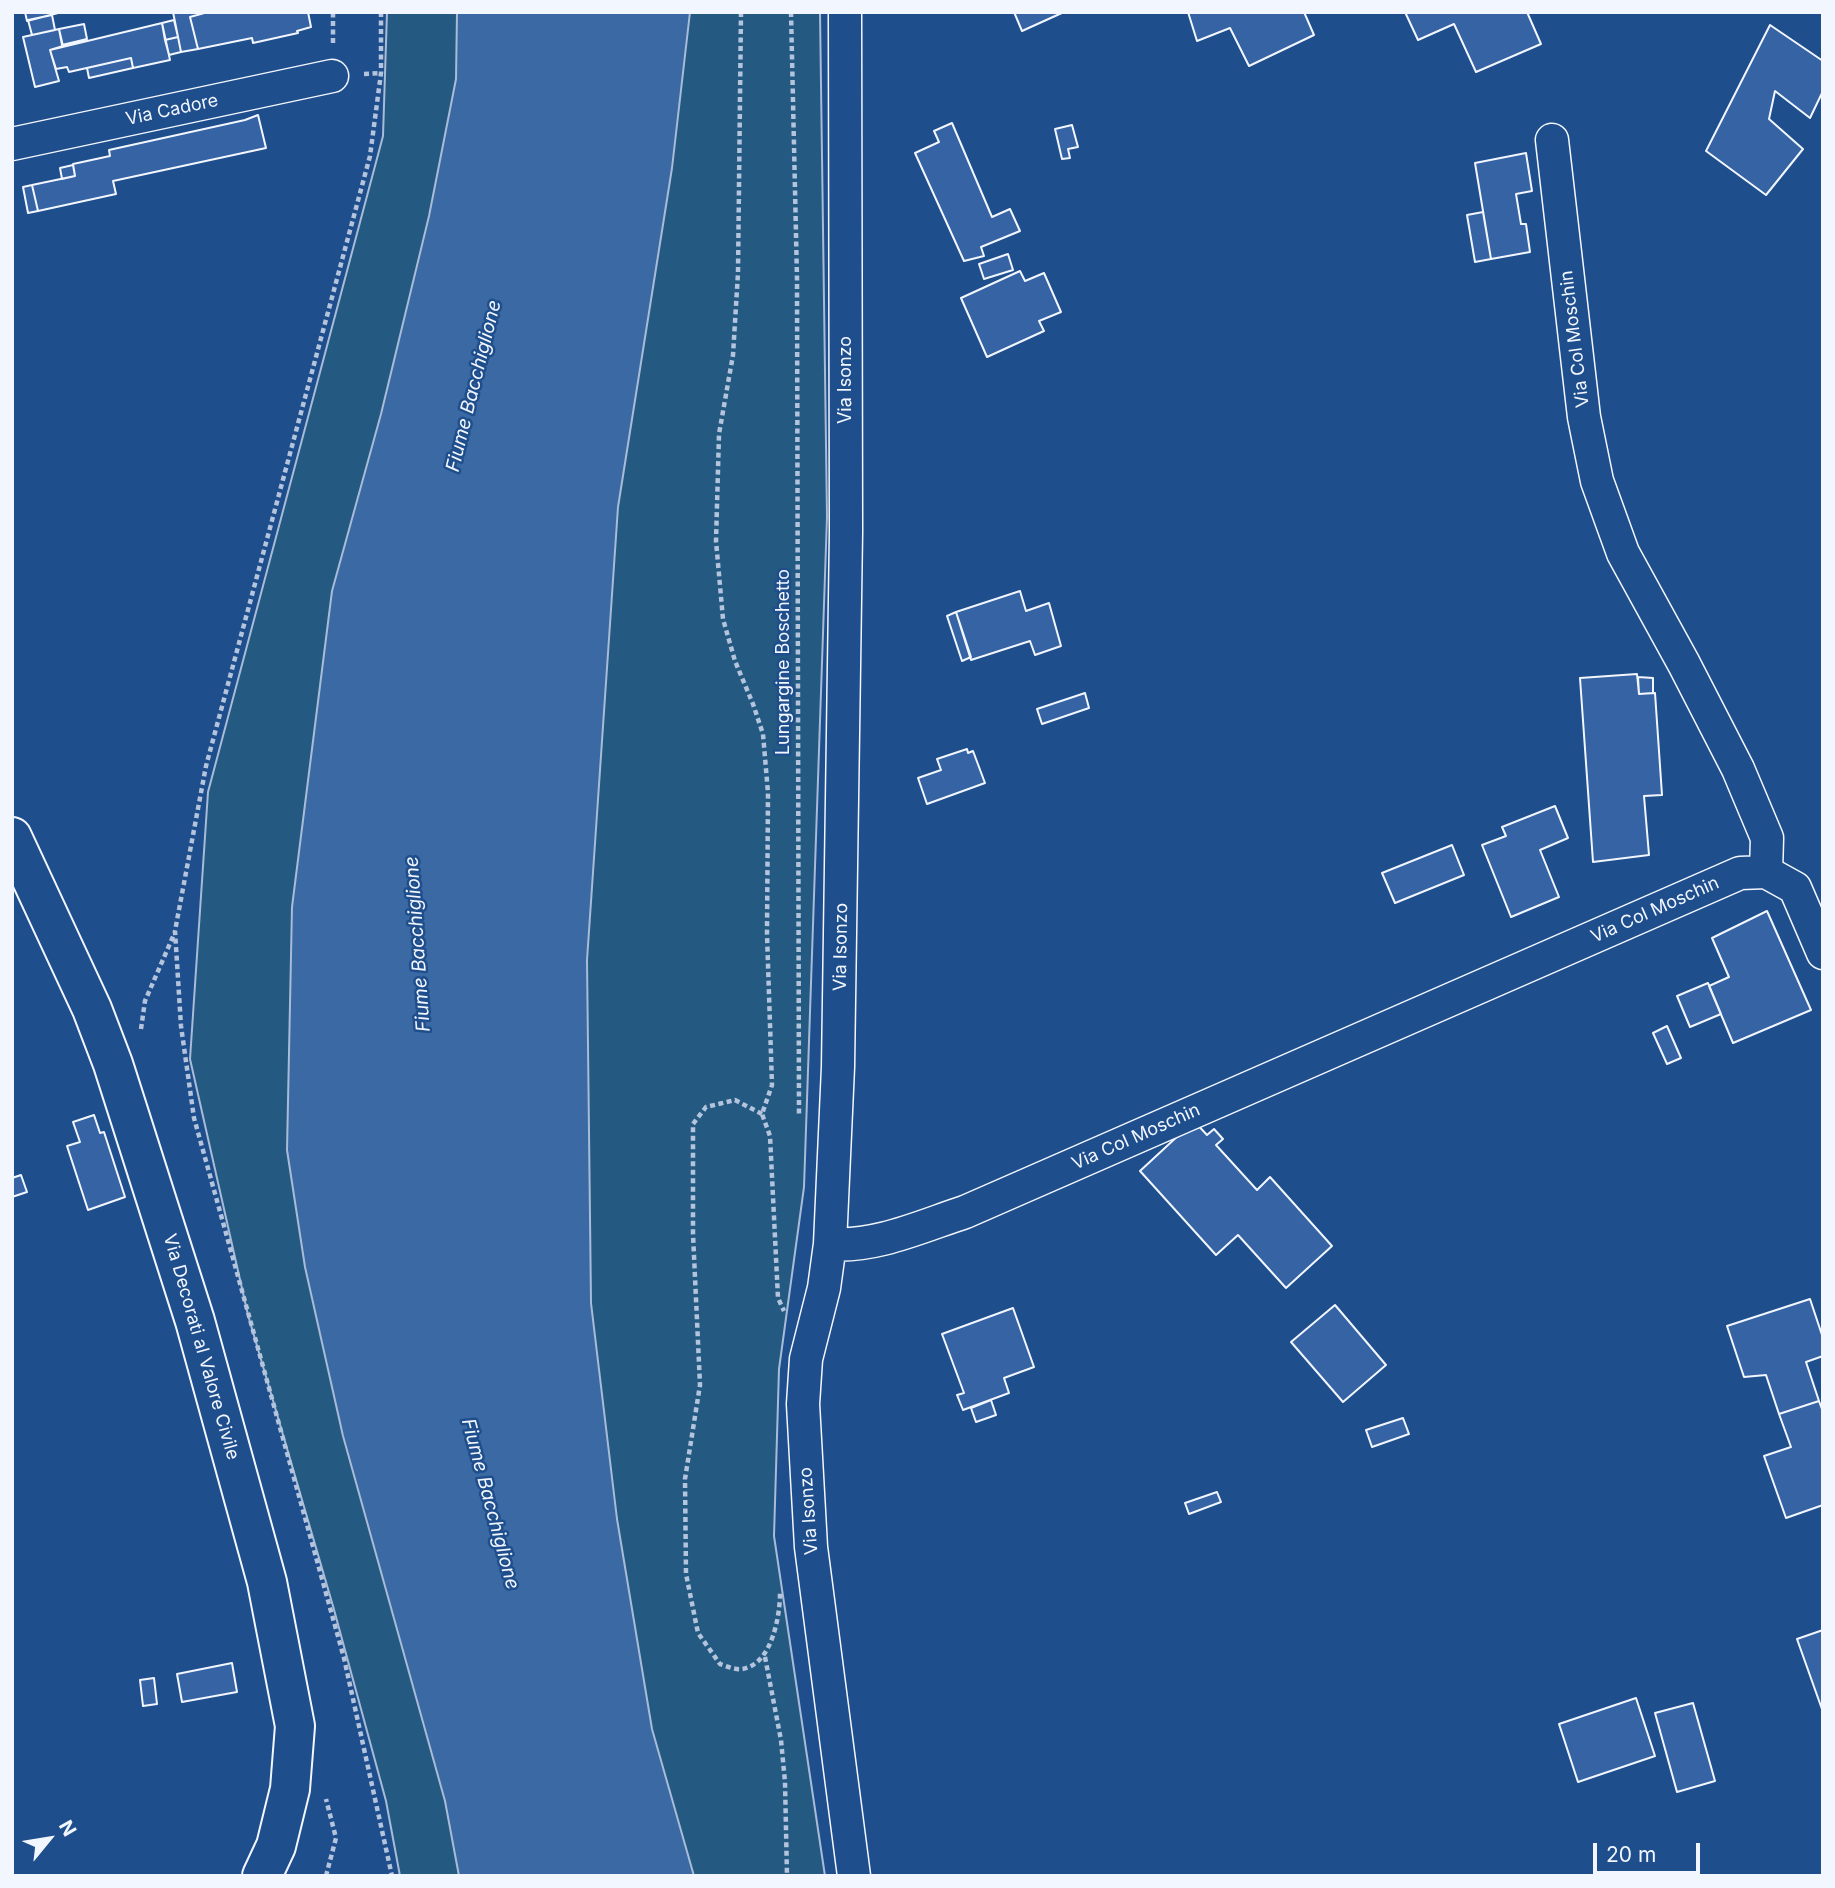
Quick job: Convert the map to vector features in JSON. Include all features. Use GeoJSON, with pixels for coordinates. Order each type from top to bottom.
{"type":"FeatureCollection","features":[{"type":"Feature","properties":{"kind":"street","name":"Via Isonzo"},"geometry":{"type":"LineString","coordinates":[[845,12],[846,545],[838,1067],[830,1244],[824,1288],[806,1359],[803,1404],[811,1547],[854,1876]]}},
{"type":"Feature","properties":{"kind":"street","name":"Via Cadore"},"geometry":{"type":"LineString","coordinates":[[12,144],[332,76]]}},
{"type":"Feature","properties":{"kind":"street","name":"Via Col Moschin"},"geometry":{"type":"LineString","coordinates":[[830,1244],[847,1245],[894,1236],[965,1212],[1740,873],[1766,872],[1767,838],[1738,769],[1623,553],[1597,481],[1584,417],[1552,139]]}},
{"type":"Feature","properties":{"kind":"street","name":"Via Decorati al Valore Civile"},"geometry":{"type":"LineString","coordinates":[[12,837],[92,1009],[120,1087],[195,1321],[267,1582],[295,1726],[290,1789],[276,1846],[262,1876]]}},
{"type":"Feature","properties":{"kind":"street"},"geometry":{"type":"LineString","coordinates":[[1766,872],[1795,888],[1823,953]]}},
{"type":"Feature","properties":{"kind":"path"},"geometry":{"type":"LineString","coordinates":[[139,1042],[145,1001],[175,931],[206,766],[370,156],[381,73],[381,12]]}},
{"type":"Feature","properties":{"kind":"path"},"geometry":{"type":"LineString","coordinates":[[741,12],[738,273],[733,355],[719,434],[716,541],[723,618],[735,661],[763,734],[768,793],[772,1085],[762,1114],[770,1136],[778,1298],[806,1359]]}},
{"type":"Feature","properties":{"kind":"path","name":"Lungargine Boschetto"},"geometry":{"type":"LineString","coordinates":[[791,12],[797,279],[799,1123]]}},
{"type":"Feature","properties":{"kind":"path"},"geometry":{"type":"LineString","coordinates":[[175,931],[181,1026],[194,1118],[344,1658],[393,1876]]}},
{"type":"Feature","properties":{"kind":"path"},"geometry":{"type":"LineString","coordinates":[[762,1114],[736,1100],[706,1107],[693,1124],[693,1234],[700,1385],[685,1479],[686,1574],[698,1633],[720,1664],[741,1669],[758,1663],[765,1657]]}},
{"type":"Feature","properties":{"kind":"path"},"geometry":{"type":"LineString","coordinates":[[780,1583],[780,1608],[765,1657],[781,1740],[785,1782],[787,1876]]}},
{"type":"Feature","properties":{"kind":"shaded area"},"geometry":{"type":"Polygon","coordinates":[[[387,12],[820,12],[827,517],[804,1187],[779,1369],[774,1536],[825,1876],[400,1876],[386,1801],[333,1606],[248,1315],[190,1059],[208,792],[383,136],[387,12]]]}},
{"type":"Feature","properties":{"kind":"water","name":"Fiume Bacchiglione"},"geometry":{"type":"Polygon","coordinates":[[[457,12],[690,12],[672,168],[618,507],[587,960],[591,1303],[617,1519],[652,1729],[694,1876],[459,1876],[445,1801],[343,1436],[305,1267],[287,1150],[292,907],[332,591],[381,414],[429,216],[456,79],[457,12]]]}},
{"type":"Feature","properties":{"kind":"building"},"geometry":{"type":"Polygon","coordinates":[[[25,12],[62,12],[27,21],[25,12]]]}},
{"type":"Feature","properties":{"kind":"building"},"geometry":{"type":"Polygon","coordinates":[[[173,12],[208,12],[190,17],[198,49],[181,52],[173,12]]]}},
{"type":"Feature","properties":{"kind":"building"},"geometry":{"type":"Polygon","coordinates":[[[208,12],[308,12],[311,27],[297,31],[298,33],[253,43],[252,38],[198,49],[190,17],[208,12]]]}},
{"type":"Feature","properties":{"kind":"building"},"geometry":{"type":"Polygon","coordinates":[[[1014,12],[1064,12],[1022,31],[1014,12]]]}},
{"type":"Feature","properties":{"kind":"building"},"geometry":{"type":"Polygon","coordinates":[[[1188,12],[1304,12],[1314,35],[1249,66],[1230,28],[1197,41],[1188,12]]]}},
{"type":"Feature","properties":{"kind":"building"},"geometry":{"type":"Polygon","coordinates":[[[1405,12],[1527,12],[1541,44],[1476,72],[1454,24],[1418,40],[1405,12]]]}},
{"type":"Feature","properties":{"kind":"building"},"geometry":{"type":"Polygon","coordinates":[[[52,15],[55,30],[32,35],[28,20],[52,15]]]}},
{"type":"Feature","properties":{"kind":"building"},"geometry":{"type":"Polygon","coordinates":[[[174,20],[178,37],[165,40],[162,23],[174,20]]]}},
{"type":"Feature","properties":{"kind":"building"},"geometry":{"type":"Polygon","coordinates":[[[162,23],[170,60],[133,68],[131,58],[69,72],[67,67],[56,69],[50,50],[162,23]]]}},
{"type":"Feature","properties":{"kind":"building"},"geometry":{"type":"Polygon","coordinates":[[[84,24],[87,39],[62,45],[59,29],[84,24]]]}},
{"type":"Feature","properties":{"kind":"building"},"geometry":{"type":"Polygon","coordinates":[[[1770,25],[1823,61],[1823,91],[1810,118],[1775,91],[1769,119],[1803,149],[1766,195],[1706,151],[1770,25]]]}},
{"type":"Feature","properties":{"kind":"building"},"geometry":{"type":"Polygon","coordinates":[[[59,29],[63,46],[50,50],[59,81],[35,87],[23,37],[59,29]]]}},
{"type":"Feature","properties":{"kind":"building"},"geometry":{"type":"Polygon","coordinates":[[[178,37],[181,52],[169,55],[165,40],[178,37]]]}},
{"type":"Feature","properties":{"kind":"building"},"geometry":{"type":"Polygon","coordinates":[[[131,58],[133,68],[89,78],[87,68],[131,58]]]}},
{"type":"Feature","properties":{"kind":"building"},"geometry":{"type":"Polygon","coordinates":[[[258,115],[266,148],[113,181],[116,194],[38,211],[32,185],[75,176],[73,164],[110,156],[109,150],[258,115]]]}},
{"type":"Feature","properties":{"kind":"building"},"geometry":{"type":"Polygon","coordinates":[[[952,123],[992,217],[1010,209],[1020,231],[981,247],[984,256],[964,261],[915,153],[939,142],[934,131],[952,123]]]}},
{"type":"Feature","properties":{"kind":"building"},"geometry":{"type":"Polygon","coordinates":[[[1072,125],[1078,147],[1068,149],[1070,158],[1062,159],[1055,129],[1072,125]]]}},
{"type":"Feature","properties":{"kind":"building"},"geometry":{"type":"Polygon","coordinates":[[[1526,153],[1532,191],[1516,194],[1521,224],[1526,224],[1530,252],[1491,259],[1475,163],[1526,153]]]}},
{"type":"Feature","properties":{"kind":"building"},"geometry":{"type":"Polygon","coordinates":[[[73,165],[75,176],[62,179],[60,168],[73,165]]]}},
{"type":"Feature","properties":{"kind":"building"},"geometry":{"type":"Polygon","coordinates":[[[32,185],[38,211],[28,213],[23,187],[32,185]]]}},
{"type":"Feature","properties":{"kind":"building"},"geometry":{"type":"Polygon","coordinates":[[[1483,212],[1491,259],[1475,262],[1467,215],[1483,212]]]}},
{"type":"Feature","properties":{"kind":"building"},"geometry":{"type":"Polygon","coordinates":[[[1008,254],[1013,270],[984,279],[979,264],[1008,254]]]}},
{"type":"Feature","properties":{"kind":"building"},"geometry":{"type":"Polygon","coordinates":[[[1020,271],[1025,281],[1044,273],[1061,312],[1039,321],[1044,331],[987,357],[961,298],[1020,271]]]}},
{"type":"Feature","properties":{"kind":"building"},"geometry":{"type":"Polygon","coordinates":[[[1020,591],[1026,611],[1049,603],[1061,646],[1035,655],[1030,641],[971,660],[956,612],[1020,591]]]}},
{"type":"Feature","properties":{"kind":"building"},"geometry":{"type":"Polygon","coordinates":[[[956,612],[971,657],[962,661],[947,616],[956,612]]]}},
{"type":"Feature","properties":{"kind":"building"},"geometry":{"type":"Polygon","coordinates":[[[1637,674],[1639,694],[1655,693],[1662,795],[1644,796],[1649,855],[1593,862],[1580,678],[1637,674]]]}},
{"type":"Feature","properties":{"kind":"building"},"geometry":{"type":"Polygon","coordinates":[[[1638,677],[1653,678],[1653,693],[1639,694],[1638,677]]]}},
{"type":"Feature","properties":{"kind":"building"},"geometry":{"type":"Polygon","coordinates":[[[1085,693],[1089,708],[1042,724],[1037,709],[1085,693]]]}},
{"type":"Feature","properties":{"kind":"building"},"geometry":{"type":"Polygon","coordinates":[[[967,749],[968,753],[973,751],[985,783],[927,804],[918,778],[941,770],[937,759],[967,749]]]}},
{"type":"Feature","properties":{"kind":"building"},"geometry":{"type":"Polygon","coordinates":[[[1555,806],[1568,838],[1540,850],[1559,897],[1511,917],[1482,845],[1506,836],[1502,827],[1555,806]]]}},
{"type":"Feature","properties":{"kind":"building"},"geometry":{"type":"Polygon","coordinates":[[[1452,845],[1464,875],[1395,903],[1382,873],[1452,845]]]}},
{"type":"Feature","properties":{"kind":"building"},"geometry":{"type":"Polygon","coordinates":[[[1767,911],[1811,1010],[1733,1043],[1709,986],[1729,977],[1712,938],[1767,911]]]}},
{"type":"Feature","properties":{"kind":"building"},"geometry":{"type":"Polygon","coordinates":[[[1708,983],[1721,1014],[1690,1027],[1677,996],[1708,983]]]}},
{"type":"Feature","properties":{"kind":"building"},"geometry":{"type":"Polygon","coordinates":[[[1667,1026],[1681,1058],[1667,1064],[1653,1033],[1667,1026]]]}},
{"type":"Feature","properties":{"kind":"building"},"geometry":{"type":"Polygon","coordinates":[[[94,1115],[100,1133],[104,1132],[125,1197],[88,1210],[67,1146],[80,1142],[73,1122],[94,1115]]]}},
{"type":"Feature","properties":{"kind":"building"},"geometry":{"type":"Polygon","coordinates":[[[1194,1121],[1207,1135],[1214,1129],[1223,1139],[1216,1145],[1257,1190],[1270,1177],[1332,1246],[1286,1288],[1238,1235],[1216,1255],[1140,1171],[1194,1121]]]}},
{"type":"Feature","properties":{"kind":"building"},"geometry":{"type":"Polygon","coordinates":[[[21,1175],[27,1192],[12,1197],[12,1178],[21,1175]]]}},
{"type":"Feature","properties":{"kind":"building"},"geometry":{"type":"Polygon","coordinates":[[[1810,1299],[1823,1338],[1823,1356],[1806,1362],[1819,1401],[1779,1414],[1766,1375],[1744,1377],[1727,1326],[1810,1299]]]}},
{"type":"Feature","properties":{"kind":"building"},"geometry":{"type":"Polygon","coordinates":[[[1335,1305],[1386,1365],[1343,1402],[1291,1342],[1335,1305]]]}},
{"type":"Feature","properties":{"kind":"building"},"geometry":{"type":"Polygon","coordinates":[[[1013,1308],[1034,1367],[1004,1378],[1009,1393],[963,1410],[957,1395],[964,1393],[942,1334],[1013,1308]]]}},
{"type":"Feature","properties":{"kind":"building"},"geometry":{"type":"Polygon","coordinates":[[[991,1400],[996,1415],[976,1422],[971,1408],[991,1400]]]}},
{"type":"Feature","properties":{"kind":"building"},"geometry":{"type":"Polygon","coordinates":[[[1819,1401],[1823,1412],[1823,1505],[1786,1518],[1764,1456],[1791,1447],[1779,1414],[1819,1401]]]}},
{"type":"Feature","properties":{"kind":"building"},"geometry":{"type":"Polygon","coordinates":[[[1403,1418],[1409,1434],[1372,1447],[1366,1430],[1403,1418]]]}},
{"type":"Feature","properties":{"kind":"building"},"geometry":{"type":"Polygon","coordinates":[[[1217,1492],[1221,1502],[1189,1514],[1185,1503],[1217,1492]]]}},
{"type":"Feature","properties":{"kind":"building"},"geometry":{"type":"Polygon","coordinates":[[[1823,1630],[1823,1712],[1797,1639],[1823,1630]]]}},
{"type":"Feature","properties":{"kind":"building"},"geometry":{"type":"Polygon","coordinates":[[[232,1663],[237,1692],[182,1702],[177,1674],[232,1663]]]}},
{"type":"Feature","properties":{"kind":"building"},"geometry":{"type":"Polygon","coordinates":[[[154,1678],[157,1704],[143,1706],[140,1680],[154,1678]]]}},
{"type":"Feature","properties":{"kind":"building"},"geometry":{"type":"Polygon","coordinates":[[[1636,1698],[1655,1756],[1578,1782],[1559,1724],[1636,1698]]]}},
{"type":"Feature","properties":{"kind":"building"},"geometry":{"type":"Polygon","coordinates":[[[1693,1703],[1715,1781],[1677,1792],[1655,1713],[1693,1703]]]}}]}
